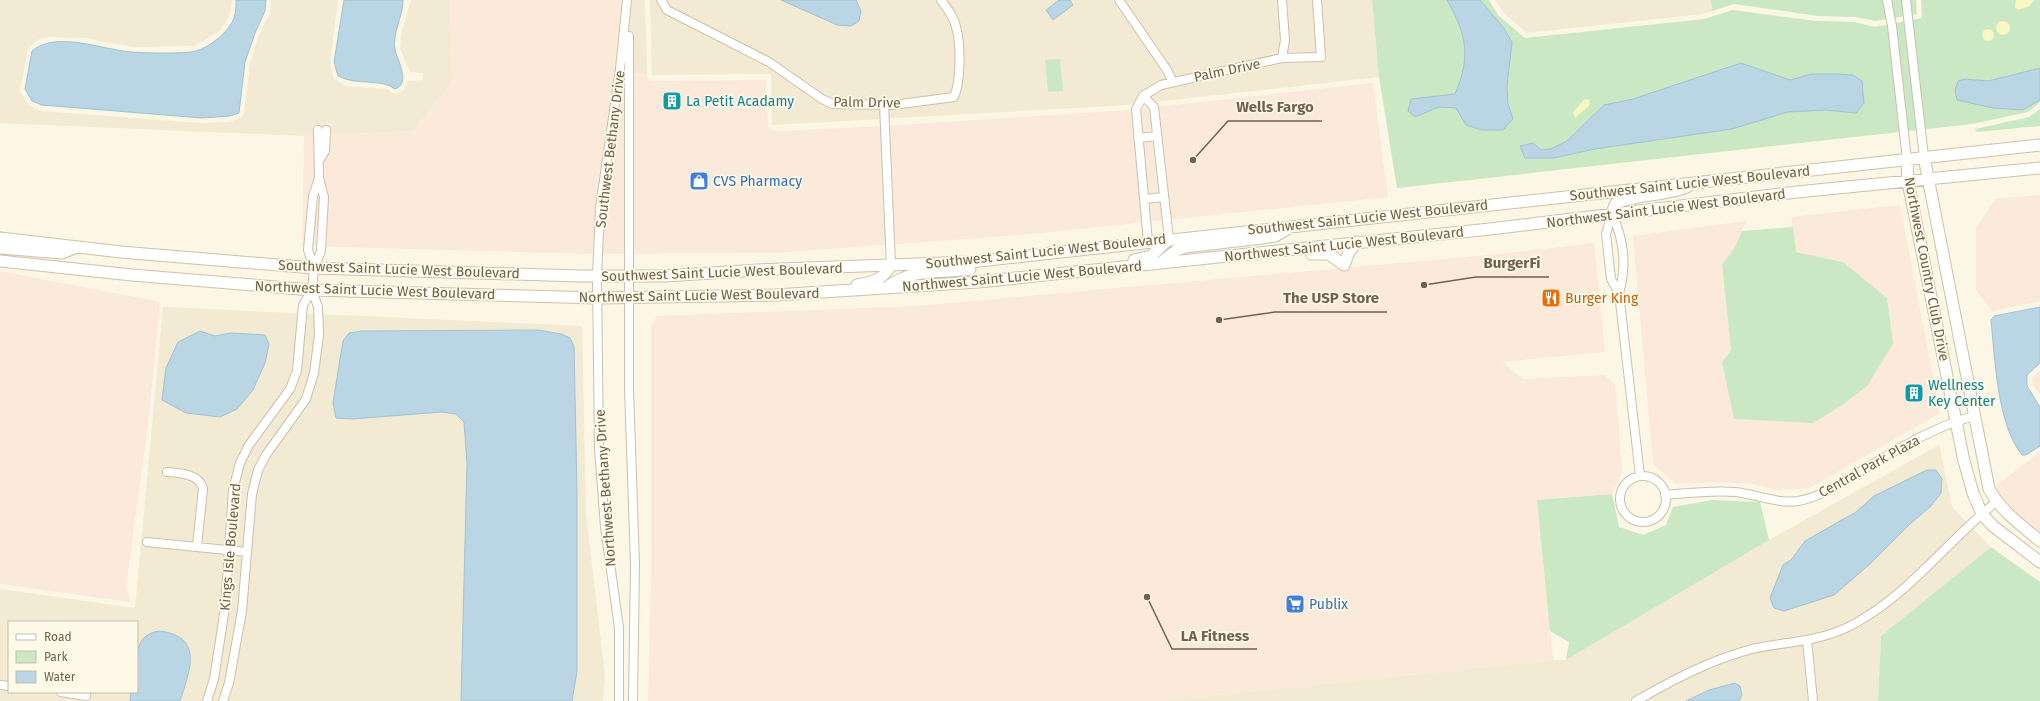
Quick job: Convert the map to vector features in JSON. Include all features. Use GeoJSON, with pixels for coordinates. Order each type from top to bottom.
{"type":"FeatureCollection","features":[{"type":"Feature","properties":{"kind":"main road","name":"Southwest Saint Lucie West Boulevard"},"geometry":{"type":"LineString","coordinates":[[0,238],[77,247],[314,268],[597,277],[970,262],[1169,239],[2040,145]]}},
{"type":"Feature","properties":{"kind":"main road","name":"Northwest Country Club Drive"},"geometry":{"type":"LineString","coordinates":[[1924,157],[1927,180],[1989,489],[1996,502],[2007,514],[2040,541]]}},
{"type":"Feature","properties":{"kind":"main road","name":"Northwest Country Club Drive"},"geometry":{"type":"LineString","coordinates":[[1907,160],[1908,182],[1964,461],[1982,514],[1993,526],[2040,562]]}},
{"type":"Feature","properties":{"kind":"main road","name":"Northwest Saint Lucie West Boulevard"},"geometry":{"type":"LineString","coordinates":[[0,261],[124,274],[312,290],[597,298],[775,295],[978,282],[2040,168]]}},
{"type":"Feature","properties":{"kind":"main road"},"geometry":{"type":"LineString","coordinates":[[1612,213],[1616,203],[1625,199],[1674,192],[1701,182]]}},
{"type":"Feature","properties":{"kind":"main road"},"geometry":{"type":"LineString","coordinates":[[1160,263],[1177,250],[1185,247],[1275,236],[1293,226]]}},
{"type":"Feature","properties":{"kind":"main road"},"geometry":{"type":"LineString","coordinates":[[1093,270],[1151,256],[1169,239]]}},
{"type":"Feature","properties":{"kind":"main road"},"geometry":{"type":"LineString","coordinates":[[1240,255],[1259,259],[1329,254],[1344,265],[1349,252],[1357,242]]}},
{"type":"Feature","properties":{"kind":"main road"},"geometry":{"type":"LineString","coordinates":[[0,248],[62,253],[77,247]]}},
{"type":"Feature","properties":{"kind":"main road"},"geometry":{"type":"LineString","coordinates":[[885,289],[897,280],[914,274],[987,266],[1015,257]]}},
{"type":"Feature","properties":{"kind":"main road"},"geometry":{"type":"LineString","coordinates":[[820,292],[880,279],[891,265]]}},
{"type":"Feature","properties":{"kind":"street","name":"Southwest Bethany Drive"},"geometry":{"type":"LineString","coordinates":[[627,0],[630,298]]}},
{"type":"Feature","properties":{"kind":"street","name":"Southwest Bethany Drive"},"geometry":{"type":"LineString","coordinates":[[597,298],[600,208],[620,70],[627,0]]}},
{"type":"Feature","properties":{"kind":"street","name":"Palm Drive"},"geometry":{"type":"LineString","coordinates":[[661,0],[667,10],[769,62],[822,99],[833,104],[884,105],[954,97],[958,88],[960,75],[956,27],[949,11],[941,0]]}},
{"type":"Feature","properties":{"kind":"street"},"geometry":{"type":"LineString","coordinates":[[1119,0],[1167,70],[1172,82]]}},
{"type":"Feature","properties":{"kind":"street"},"geometry":{"type":"LineString","coordinates":[[1282,0],[1285,40],[1282,58]]}},
{"type":"Feature","properties":{"kind":"street","name":"Palm Drive"},"geometry":{"type":"LineString","coordinates":[[1143,96],[1161,85],[1172,82],[1282,58],[1321,57],[1316,0]]}},
{"type":"Feature","properties":{"kind":"street"},"geometry":{"type":"LineString","coordinates":[[1887,0],[1892,26],[1907,160]]}},
{"type":"Feature","properties":{"kind":"street"},"geometry":{"type":"LineString","coordinates":[[1906,0],[1924,157]]}},
{"type":"Feature","properties":{"kind":"street"},"geometry":{"type":"LineString","coordinates":[[1148,242],[1136,109],[1143,96],[1154,107],[1169,239]]}},
{"type":"Feature","properties":{"kind":"street"},"geometry":{"type":"LineString","coordinates":[[884,105],[891,265]]}},
{"type":"Feature","properties":{"kind":"street"},"geometry":{"type":"LineString","coordinates":[[314,268],[308,250],[313,196],[319,178],[320,159],[325,151],[322,130]]}},
{"type":"Feature","properties":{"kind":"street"},"geometry":{"type":"LineString","coordinates":[[1138,138],[1157,136]]}},
{"type":"Feature","properties":{"kind":"street"},"geometry":{"type":"LineString","coordinates":[[312,290],[314,268],[321,252],[324,197],[319,178]]}},
{"type":"Feature","properties":{"kind":"street"},"geometry":{"type":"LineString","coordinates":[[1144,199],[1164,197]]}},
{"type":"Feature","properties":{"kind":"street"},"geometry":{"type":"LineString","coordinates":[[1612,213],[1620,233],[1625,274],[1619,293]]}},
{"type":"Feature","properties":{"kind":"street"},"geometry":{"type":"LineString","coordinates":[[1612,213],[1606,234],[1611,279],[1619,293],[1640,476]]}},
{"type":"Feature","properties":{"kind":"street","name":"Kings Isle Boulevard"},"geometry":{"type":"LineString","coordinates":[[207,701],[214,679],[221,641],[233,490],[240,463],[250,445],[290,390],[297,371],[303,305],[312,290]]}},
{"type":"Feature","properties":{"kind":"street","name":"Kings Isle Boulevard"},"geometry":{"type":"LineString","coordinates":[[223,701],[229,683],[242,611],[252,494],[258,470],[266,455],[306,399],[314,373],[319,335],[319,321],[318,307],[312,290]]}},
{"type":"Feature","properties":{"kind":"street","name":"Northwest Bethany Drive"},"geometry":{"type":"LineString","coordinates":[[597,298],[599,448],[605,527],[619,628],[619,701]]}},
{"type":"Feature","properties":{"kind":"street","name":"Northwest Bethany Drive"},"geometry":{"type":"LineString","coordinates":[[630,298],[630,388],[634,564],[633,701]]}},
{"type":"Feature","properties":{"kind":"street","name":"Central Park Plaza"},"geometry":{"type":"LineString","coordinates":[[1666,495],[1734,492],[1778,500],[1797,501],[1815,496],[1834,487],[1904,446],[1956,420],[1975,416]]}},
{"type":"Feature","properties":{"kind":"street"},"geometry":{"type":"LineString","coordinates":[[168,472],[196,478],[202,483],[197,546]]}},
{"type":"Feature","properties":{"kind":"street"},"geometry":{"type":"LineString","coordinates":[[1640,476],[1654,478],[1659,483],[1666,495],[1662,510],[1657,516],[1643,521],[1629,517],[1624,511],[1620,496],[1626,482],[1640,476]]}},
{"type":"Feature","properties":{"kind":"street"},"geometry":{"type":"LineString","coordinates":[[1636,701],[1708,663],[1752,649],[1806,640],[1844,628],[1876,611],[1919,575],[1996,502]]}},
{"type":"Feature","properties":{"kind":"street"},"geometry":{"type":"LineString","coordinates":[[147,542],[248,552]]}},
{"type":"Feature","properties":{"kind":"street"},"geometry":{"type":"LineString","coordinates":[[1806,640],[1813,701]]}},
{"type":"Feature","properties":{"kind":"street"},"geometry":{"type":"LineString","coordinates":[[66,694],[86,696]]}},
{"type":"Feature","properties":{"kind":"shaded area"},"geometry":{"type":"Polygon","coordinates":[[[0,0],[232,0],[229,16],[220,31],[194,46],[133,47],[85,38],[48,37],[37,40],[28,49],[20,91],[29,105],[41,111],[201,123],[230,122],[242,117],[244,113],[250,63],[259,35],[270,13],[271,0],[338,0],[330,63],[334,79],[346,86],[387,89],[394,94],[403,91],[408,81],[423,80],[423,73],[410,72],[400,48],[401,34],[411,0],[450,0],[452,82],[413,131],[304,136],[0,123],[0,0]]]}},
{"type":"Feature","properties":{"kind":"shaded area"},"geometry":{"type":"Polygon","coordinates":[[[450,0],[623,0],[622,75],[647,74],[648,79],[652,81],[766,80],[768,127],[776,131],[866,127],[1128,110],[1373,83],[1388,197],[1021,235],[774,253],[594,254],[302,246],[304,136],[413,131],[452,82],[450,0]]]}},
{"type":"Feature","properties":{"kind":"shaded area"},"geometry":{"type":"Polygon","coordinates":[[[623,0],[645,0],[647,74],[622,75],[623,0]]]}},
{"type":"Feature","properties":{"kind":"shaded area"},"geometry":{"type":"Polygon","coordinates":[[[650,0],[1372,0],[1379,77],[1128,105],[772,125],[771,74],[652,75],[650,0]]]}},
{"type":"Feature","properties":{"kind":"shaded area"},"geometry":{"type":"Polygon","coordinates":[[[1495,0],[1711,0],[1712,11],[1703,14],[1527,33],[1504,13],[1495,0]]]}},
{"type":"Feature","properties":{"kind":"shaded area"},"geometry":{"type":"Polygon","coordinates":[[[2040,195],[2040,301],[1992,311],[1976,290],[1976,227],[1996,199],[2040,195]]]}},
{"type":"Feature","properties":{"kind":"shaded area"},"geometry":{"type":"Polygon","coordinates":[[[1900,205],[1940,413],[1810,488],[1778,490],[1754,484],[1714,482],[1676,484],[1653,464],[1633,236],[1746,221],[1734,249],[1722,264],[1731,350],[1843,262],[1796,252],[1791,217],[1900,205]]]}},
{"type":"Feature","properties":{"kind":"shaded area"},"geometry":{"type":"Polygon","coordinates":[[[1594,243],[1605,352],[1502,362],[1523,379],[1604,375],[1614,383],[1616,392],[1622,472],[1612,494],[1537,500],[1553,660],[1159,701],[648,701],[651,569],[651,327],[657,316],[916,306],[1500,254],[1594,243]]]}},
{"type":"Feature","properties":{"kind":"shaded area"},"geometry":{"type":"Polygon","coordinates":[[[0,271],[160,302],[148,425],[126,587],[130,602],[0,584],[0,271]]]}},
{"type":"Feature","properties":{"kind":"shaded area"},"geometry":{"type":"Polygon","coordinates":[[[163,307],[582,326],[586,514],[605,676],[603,701],[0,701],[0,589],[135,608],[163,307]]]}},
{"type":"Feature","properties":{"kind":"shaded area"},"geometry":{"type":"Polygon","coordinates":[[[2040,370],[2040,394],[2033,385],[2032,378],[2040,370]]]}},
{"type":"Feature","properties":{"kind":"shaded area"},"geometry":{"type":"Polygon","coordinates":[[[1939,445],[1952,507],[1991,547],[1881,636],[1878,701],[1159,701],[1553,660],[1566,660],[1769,540],[1939,445]]]}},
{"type":"Feature","properties":{"kind":"shaded area"},"geometry":{"type":"Polygon","coordinates":[[[2040,452],[2040,534],[2000,499],[1994,487],[2040,452]]]}},
{"type":"Feature","properties":{"kind":"green space"},"geometry":{"type":"Polygon","coordinates":[[[1372,0],[1489,0],[1498,15],[1525,38],[1704,19],[1733,10],[1817,21],[1854,22],[1875,27],[1922,18],[1921,0],[2040,0],[2040,102],[2028,112],[1972,124],[1397,188],[1379,77],[1372,0]]]}},
{"type":"Feature","properties":{"kind":"green space"},"geometry":{"type":"Polygon","coordinates":[[[1711,0],[1916,0],[1917,14],[1875,21],[1855,17],[1818,16],[1734,4],[1712,11],[1711,0]]]}},
{"type":"Feature","properties":{"kind":"green space"},"geometry":{"type":"Polygon","coordinates":[[[1060,59],[1063,91],[1048,92],[1045,60],[1060,59]]]}},
{"type":"Feature","properties":{"kind":"green space"},"geometry":{"type":"Polygon","coordinates":[[[2040,109],[2040,126],[1977,132],[1975,129],[2029,117],[2040,109]]]}},
{"type":"Feature","properties":{"kind":"green space"},"geometry":{"type":"Polygon","coordinates":[[[1793,227],[1796,252],[1843,262],[1887,298],[1893,344],[1867,386],[1844,404],[1813,423],[1734,419],[1722,362],[1731,350],[1722,264],[1734,249],[1742,231],[1793,227]]]}},
{"type":"Feature","properties":{"kind":"green space"},"geometry":{"type":"Polygon","coordinates":[[[1612,494],[1619,527],[1643,535],[1666,525],[1673,507],[1712,500],[1760,502],[1769,540],[1566,660],[1569,642],[1550,631],[1537,500],[1612,494]]]}},
{"type":"Feature","properties":{"kind":"green space"},"geometry":{"type":"Polygon","coordinates":[[[1991,547],[2040,582],[2040,701],[1878,701],[1881,636],[1991,547]]]}},
{"type":"Feature","properties":{"kind":"sand"},"geometry":{"type":"Polygon","coordinates":[[[2016,0],[2034,0],[2030,6],[2018,10],[2015,7],[2016,0]]]}},
{"type":"Feature","properties":{"kind":"sand"},"geometry":{"type":"Polygon","coordinates":[[[2003,21],[2008,23],[2010,28],[2008,33],[2003,35],[1998,33],[1996,28],[1998,23],[2003,21]]]}},
{"type":"Feature","properties":{"kind":"sand"},"geometry":{"type":"Polygon","coordinates":[[[1990,29],[1993,30],[1993,40],[1986,41],[1983,40],[1982,33],[1983,30],[1990,29]]]}},
{"type":"Feature","properties":{"kind":"sand"},"geometry":{"type":"Polygon","coordinates":[[[1585,99],[1590,100],[1589,106],[1575,118],[1573,112],[1585,99]]]}},
{"type":"Feature","properties":{"kind":"water"},"geometry":{"type":"Polygon","coordinates":[[[236,0],[266,0],[265,11],[255,33],[245,62],[239,113],[230,116],[202,118],[42,105],[32,101],[25,89],[32,51],[42,45],[54,42],[67,42],[132,52],[175,53],[196,51],[213,42],[223,34],[232,23],[235,16],[236,0]]]}},
{"type":"Feature","properties":{"kind":"water"},"geometry":{"type":"Polygon","coordinates":[[[344,0],[403,0],[403,6],[394,44],[403,77],[400,86],[395,89],[383,84],[353,81],[338,76],[334,62],[344,0]]]}},
{"type":"Feature","properties":{"kind":"water"},"geometry":{"type":"Polygon","coordinates":[[[781,0],[856,0],[861,11],[859,21],[851,26],[837,25],[781,0]]]}},
{"type":"Feature","properties":{"kind":"water"},"geometry":{"type":"Polygon","coordinates":[[[1059,0],[1070,0],[1073,5],[1053,20],[1046,10],[1059,0]]]}},
{"type":"Feature","properties":{"kind":"water"},"geometry":{"type":"Polygon","coordinates":[[[1447,0],[1480,0],[1503,27],[1512,42],[1507,86],[1508,104],[1513,119],[1503,130],[1482,130],[1466,125],[1456,108],[1439,107],[1415,117],[1408,111],[1411,99],[1455,94],[1460,81],[1465,57],[1463,35],[1447,0]]]}},
{"type":"Feature","properties":{"kind":"water"},"geometry":{"type":"Polygon","coordinates":[[[1741,63],[1790,80],[1812,74],[1853,75],[1862,81],[1864,103],[1856,113],[1826,110],[1788,112],[1732,129],[1595,149],[1553,158],[1525,158],[1520,146],[1533,143],[1541,150],[1551,149],[1567,141],[1604,105],[1633,99],[1741,63]]]}},
{"type":"Feature","properties":{"kind":"water"},"geometry":{"type":"Polygon","coordinates":[[[2040,68],[2040,100],[2023,110],[1993,108],[1957,100],[1955,90],[1958,81],[1965,79],[1988,81],[2040,68]]]}},
{"type":"Feature","properties":{"kind":"water"},"geometry":{"type":"Polygon","coordinates":[[[2040,307],[2040,363],[2027,375],[2027,386],[2040,407],[2040,446],[2026,455],[2022,455],[2007,426],[2002,409],[1996,372],[1991,320],[1994,316],[2040,307]]]}},
{"type":"Feature","properties":{"kind":"water"},"geometry":{"type":"Polygon","coordinates":[[[538,330],[561,334],[570,338],[574,346],[577,492],[577,671],[572,701],[461,701],[467,464],[464,422],[456,414],[442,412],[352,419],[336,418],[333,403],[343,341],[349,333],[361,331],[538,330]]]}},
{"type":"Feature","properties":{"kind":"water"},"geometry":{"type":"Polygon","coordinates":[[[200,331],[215,336],[231,333],[265,335],[269,344],[265,363],[253,390],[237,409],[220,417],[186,413],[162,400],[166,368],[178,342],[200,331]]]}},
{"type":"Feature","properties":{"kind":"water"},"geometry":{"type":"Polygon","coordinates":[[[1927,470],[1936,470],[1942,479],[1941,493],[1930,507],[1910,524],[1870,564],[1834,595],[1784,611],[1774,608],[1770,598],[1783,565],[1791,560],[1805,541],[1856,512],[1874,496],[1927,470]]]}},
{"type":"Feature","properties":{"kind":"water"},"geometry":{"type":"Polygon","coordinates":[[[160,631],[174,634],[183,640],[188,648],[190,667],[180,701],[130,701],[131,693],[138,693],[139,646],[143,639],[150,634],[160,631]]]}},
{"type":"Feature","properties":{"kind":"water"},"geometry":{"type":"Polygon","coordinates":[[[1735,683],[1740,686],[1742,695],[1739,701],[1686,701],[1709,690],[1735,683]]]}},
{"type":"Feature","properties":{"kind":"place","name":"La Petit Acadamy"},"geometry":{"type":"Point","coordinates":[672,101]}},
{"type":"Feature","properties":{"kind":"place","name":"Wells Fargo"},"geometry":{"type":"Point","coordinates":[1193,160]}},
{"type":"Feature","properties":{"kind":"place","name":"CVS Pharmacy"},"geometry":{"type":"Point","coordinates":[699,181]}},
{"type":"Feature","properties":{"kind":"place","name":"BurgerFi"},"geometry":{"type":"Point","coordinates":[1424,285]}},
{"type":"Feature","properties":{"kind":"place","name":"Burger King"},"geometry":{"type":"Point","coordinates":[1551,298]}},
{"type":"Feature","properties":{"kind":"place","name":"The USP Store"},"geometry":{"type":"Point","coordinates":[1219,320]}},
{"type":"Feature","properties":{"kind":"place","name":"Wellness Key Center"},"geometry":{"type":"Point","coordinates":[1914,393]}},
{"type":"Feature","properties":{"kind":"place","name":"LA Fitness"},"geometry":{"type":"Point","coordinates":[1147,597]}},
{"type":"Feature","properties":{"kind":"place","name":"Publix"},"geometry":{"type":"Point","coordinates":[1295,604]}}]}
